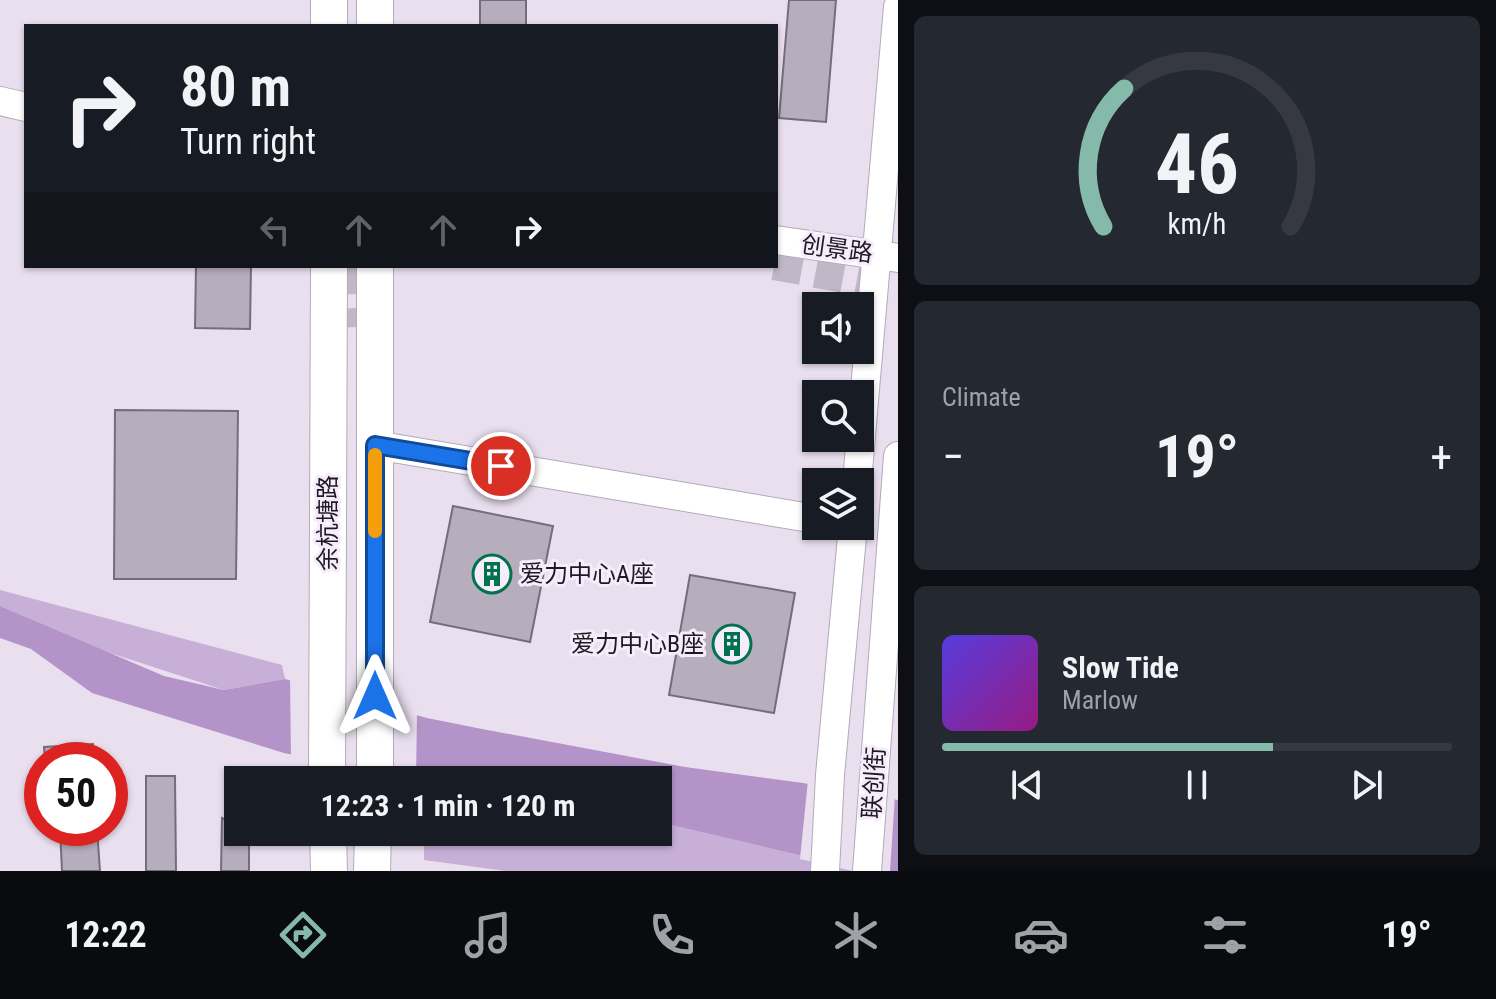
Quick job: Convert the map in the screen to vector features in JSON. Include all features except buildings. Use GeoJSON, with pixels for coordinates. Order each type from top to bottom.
{"type":"FeatureCollection","features":[{"type":"Feature","properties":{"kind":"main road"},"geometry":{"type":"LineString","coordinates":[[329,0],[329,24]]}},
{"type":"Feature","properties":{"kind":"main road"},"geometry":{"type":"LineString","coordinates":[[375,0],[375,24]]}},
{"type":"Feature","properties":{"kind":"main road","name":"余杭塘路"},"geometry":{"type":"LineString","coordinates":[[327,766],[329,268]]}},
{"type":"Feature","properties":{"kind":"main road","name":"余杭塘路"},"geometry":{"type":"LineString","coordinates":[[375,268],[375,766]]}},
{"type":"Feature","properties":{"kind":"main road"},"geometry":{"type":"LineString","coordinates":[[328,846],[329,871]]}},
{"type":"Feature","properties":{"kind":"main road"},"geometry":{"type":"LineString","coordinates":[[372,871],[373,846]]}},
{"type":"Feature","properties":{"kind":"street"},"geometry":{"type":"LineString","coordinates":[[859,468],[888,257],[898,7]]}},
{"type":"Feature","properties":{"kind":"street"},"geometry":{"type":"LineString","coordinates":[[0,101],[24,107]]}},
{"type":"Feature","properties":{"kind":"street","name":"创景路"},"geometry":{"type":"LineString","coordinates":[[778,240],[888,257]]}},
{"type":"Feature","properties":{"kind":"street"},"geometry":{"type":"LineString","coordinates":[[375,445],[802,517]]}},
{"type":"Feature","properties":{"kind":"street","name":"联创街"},"geometry":{"type":"LineString","coordinates":[[867,871],[895,533],[898,456]]}},
{"type":"Feature","properties":{"kind":"street","name":"联创街"},"geometry":{"type":"LineString","coordinates":[[825,871],[830,775],[852,540]]}},
{"type":"Feature","properties":{"kind":"shaded area"},"geometry":{"type":"Polygon","coordinates":[[[0,590],[282,665],[285,679],[224,690],[101,650],[0,606],[0,590]]]}},
{"type":"Feature","properties":{"kind":"shaded area"},"geometry":{"type":"Polygon","coordinates":[[[0,606],[164,676],[224,690],[285,679],[427,718],[482,729],[685,767],[898,800],[898,871],[867,871],[672,825],[672,766],[349,766],[284,753],[92,693],[31,649],[0,638],[0,606]]]}},
{"type":"Feature","properties":{"kind":"shaded area"},"geometry":{"type":"Polygon","coordinates":[[[672,825],[867,871],[506,871],[424,860],[424,846],[672,846],[672,825]]]}},
{"type":"Feature","properties":{"kind":"pier"},"geometry":{"type":"Polygon","coordinates":[[[290,677],[417,711],[416,766],[326,766],[291,759],[290,677]]]}},
{"type":"Feature","properties":{"kind":"pier"},"geometry":{"type":"Polygon","coordinates":[[[808,780],[895,795],[890,871],[853,871],[800,859],[808,780]]]}},
{"type":"Feature","properties":{"kind":"tunnel"},"geometry":{"type":"LineString","coordinates":[[778,267],[898,289]]}},
{"type":"Feature","properties":{"kind":"tunnel"},"geometry":{"type":"LineString","coordinates":[[356,268],[358,327]]}},
{"type":"Feature","properties":{"kind":"slow traffic"},"geometry":{"type":"LineString","coordinates":[[375,455],[375,531]]}},
{"type":"Feature","properties":{"kind":"place","name":"爱力中心A座"},"geometry":{"type":"Point","coordinates":[492,574]}},
{"type":"Feature","properties":{"kind":"place","name":"爱力中心B座"},"geometry":{"type":"Point","coordinates":[732,644]}},
{"type":"Feature","properties":{"kind":"route"},"geometry":{"type":"LineString","coordinates":[[375,696],[375,445],[501,466]]}}]}
